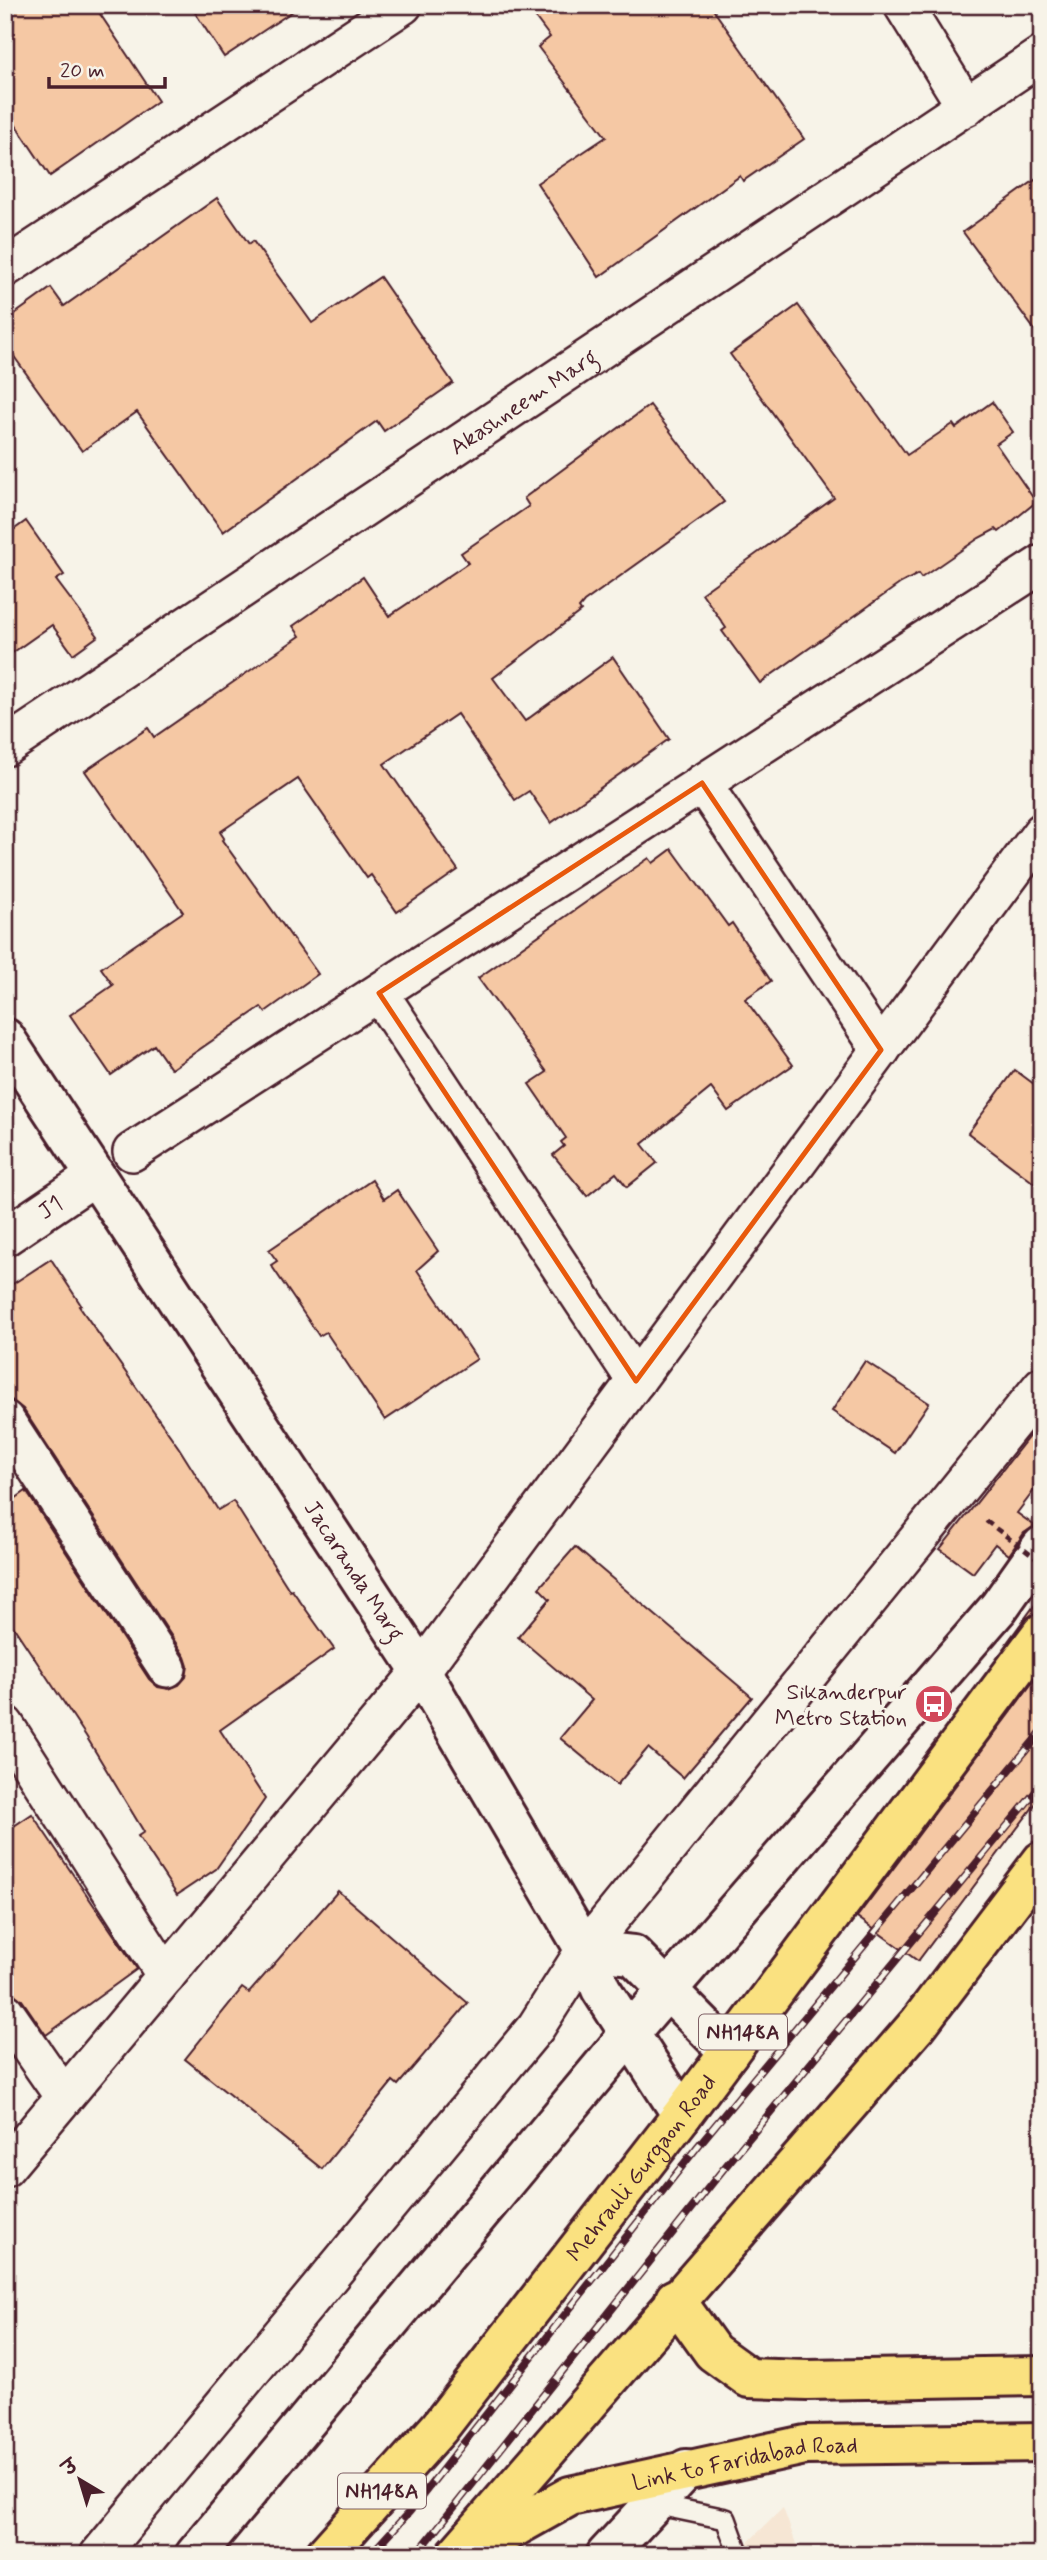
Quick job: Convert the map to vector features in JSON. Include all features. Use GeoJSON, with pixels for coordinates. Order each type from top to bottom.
{"type":"FeatureCollection","features":[{"type":"Feature","properties":{"kind":"main road","name":"Mehrauli Gurgaon Road"},"geometry":{"type":"LineString","coordinates":[[325,2555],[439,2428],[682,2115],[1042,1633]]}},
{"type":"Feature","properties":{"kind":"main road"},"geometry":{"type":"LineString","coordinates":[[456,2555],[675,2300],[919,2023],[1042,1861]]}},
{"type":"Feature","properties":{"kind":"main road"},"geometry":{"type":"LineString","coordinates":[[675,2300],[713,2352],[749,2378],[807,2381],[1042,2376]]}},
{"type":"Feature","properties":{"kind":"main road","name":"Link to Faridabad Road"},"geometry":{"type":"LineString","coordinates":[[465,2555],[570,2496],[806,2445],[1042,2442]]}},
{"type":"Feature","properties":{"kind":"street"},"geometry":{"type":"LineString","coordinates":[[5,268],[403,5]]}},
{"type":"Feature","properties":{"kind":"street"},"geometry":{"type":"LineString","coordinates":[[902,5],[967,107]]}},
{"type":"Feature","properties":{"kind":"street","name":"Akashneem Marg"},"geometry":{"type":"LineString","coordinates":[[5,747],[1042,55]]}},
{"type":"Feature","properties":{"kind":"street"},"geometry":{"type":"LineString","coordinates":[[132,1152],[1042,564]]}},
{"type":"Feature","properties":{"kind":"street"},"geometry":{"type":"LineString","coordinates":[[702,783],[880,1050]]}},
{"type":"Feature","properties":{"kind":"street"},"geometry":{"type":"LineString","coordinates":[[5,2168],[421,1671],[1042,832]]}},
{"type":"Feature","properties":{"kind":"street"},"geometry":{"type":"LineString","coordinates":[[379,993],[636,1381]]}},
{"type":"Feature","properties":{"kind":"street","name":"Jacaranda Marg"},"geometry":{"type":"LineString","coordinates":[[5,1038],[421,1671],[585,1950],[601,1989],[682,2115]]}},
{"type":"Feature","properties":{"kind":"street","name":"J1"},"geometry":{"type":"LineString","coordinates":[[5,1237],[95,1176]]}},
{"type":"Feature","properties":{"kind":"street"},"geometry":{"type":"LineString","coordinates":[[99,2555],[537,2027],[585,1950],[1042,1386]]}},
{"type":"Feature","properties":{"kind":"street"},"geometry":{"type":"LineString","coordinates":[[5,1420],[167,1668]]}},
{"type":"Feature","properties":{"kind":"street"},"geometry":{"type":"LineString","coordinates":[[195,2555],[631,2033],[999,1607],[1042,1546]]}},
{"type":"Feature","properties":{"kind":"street"},"geometry":{"type":"LineString","coordinates":[[5,1725],[166,1976]]}},
{"type":"Feature","properties":{"kind":"street"},"geometry":{"type":"LineString","coordinates":[[585,1950],[633,1955],[729,2052]]}},
{"type":"Feature","properties":{"kind":"street"},"geometry":{"type":"LineString","coordinates":[[5,2012],[64,2097]]}},
{"type":"Feature","properties":{"kind":"street"},"geometry":{"type":"LineString","coordinates":[[606,2555],[686,2469]]}},
{"type":"Feature","properties":{"kind":"lane"},"geometry":{"type":"LineString","coordinates":[[95,1176],[132,1152]]}},
{"type":"Feature","properties":{"kind":"lane"},"geometry":{"type":"LineString","coordinates":[[653,2504],[726,2519],[739,2555]]}},
{"type":"Feature","properties":{"kind":"path"},"geometry":{"type":"LineString","coordinates":[[986,1521],[1042,1563]]}},
{"type":"Feature","properties":{"kind":"highlighted area"},"geometry":{"type":"Polygon","coordinates":[[[702,783],[881,1050],[636,1381],[379,993],[702,783]]]}},
{"type":"Feature","properties":{"kind":"shaded area"},"geometry":{"type":"Polygon","coordinates":[[[783,2508],[800,2555],[735,2555],[783,2508]]]}},
{"type":"Feature","properties":{"kind":"building"},"geometry":{"type":"Polygon","coordinates":[[[5,5],[94,5],[158,101],[50,176],[5,109],[5,5]]]}},
{"type":"Feature","properties":{"kind":"building"},"geometry":{"type":"Polygon","coordinates":[[[190,5],[302,5],[224,57],[190,5]]]}},
{"type":"Feature","properties":{"kind":"building"},"geometry":{"type":"Polygon","coordinates":[[[526,5],[710,5],[804,139],[743,181],[740,176],[599,277],[537,183],[606,137],[538,47],[550,37],[526,5]]]}},
{"type":"Feature","properties":{"kind":"building"},"geometry":{"type":"Polygon","coordinates":[[[1042,175],[1042,340],[963,232],[1042,175]]]}},
{"type":"Feature","properties":{"kind":"building"},"geometry":{"type":"Polygon","coordinates":[[[217,198],[249,244],[253,241],[312,323],[380,277],[453,383],[384,431],[377,421],[223,532],[137,412],[82,451],[5,344],[5,321],[51,288],[64,306],[217,198]]]}},
{"type":"Feature","properties":{"kind":"building"},"geometry":{"type":"Polygon","coordinates":[[[798,305],[907,455],[953,424],[956,428],[992,402],[1013,432],[996,444],[1036,502],[999,532],[996,529],[979,538],[921,578],[918,574],[901,583],[760,683],[722,631],[726,628],[702,593],[834,498],[730,354],[798,305]]]}},
{"type":"Feature","properties":{"kind":"building"},"geometry":{"type":"Polygon","coordinates":[[[650,405],[724,502],[584,602],[579,608],[581,611],[493,678],[525,721],[613,657],[669,739],[551,823],[529,791],[515,800],[457,714],[384,764],[458,870],[397,912],[371,875],[367,878],[298,779],[220,832],[224,838],[222,840],[318,974],[265,1012],[261,1007],[171,1069],[154,1045],[111,1075],[70,1015],[113,985],[101,968],[183,912],[85,771],[148,728],[154,737],[300,636],[293,626],[363,577],[389,616],[468,563],[461,553],[529,506],[524,498],[650,405]]]}},
{"type":"Feature","properties":{"kind":"building"},"geometry":{"type":"Polygon","coordinates":[[[26,521],[64,575],[56,580],[98,636],[73,654],[52,625],[5,658],[5,536],[26,521]]]}},
{"type":"Feature","properties":{"kind":"building"},"geometry":{"type":"Polygon","coordinates":[[[672,849],[728,926],[732,923],[771,981],[745,999],[793,1065],[728,1111],[711,1088],[642,1144],[657,1163],[627,1187],[616,1173],[587,1196],[553,1155],[564,1146],[561,1142],[566,1138],[529,1084],[547,1072],[478,978],[649,858],[653,863],[672,849]]]}},
{"type":"Feature","properties":{"kind":"building"},"geometry":{"type":"Polygon","coordinates":[[[1015,1070],[1042,1090],[1042,1189],[968,1133],[1015,1070]]]}},
{"type":"Feature","properties":{"kind":"building"},"geometry":{"type":"Polygon","coordinates":[[[372,1180],[384,1199],[397,1190],[438,1251],[417,1270],[477,1359],[385,1420],[326,1332],[319,1336],[271,1265],[277,1261],[269,1250],[372,1180]]]}},
{"type":"Feature","properties":{"kind":"building"},"geometry":{"type":"Polygon","coordinates":[[[51,1259],[81,1305],[79,1306],[179,1448],[218,1510],[233,1501],[290,1591],[292,1590],[334,1649],[220,1730],[265,1799],[216,1869],[177,1895],[138,1836],[144,1832],[86,1736],[5,1614],[5,1506],[26,1491],[149,1679],[158,1687],[169,1689],[179,1685],[186,1677],[188,1666],[185,1657],[23,1409],[5,1395],[5,1289],[51,1259]]]}},
{"type":"Feature","properties":{"kind":"building"},"geometry":{"type":"Polygon","coordinates":[[[865,1361],[929,1403],[895,1453],[832,1411],[865,1361]]]}},
{"type":"Feature","properties":{"kind":"building"},"geometry":{"type":"Polygon","coordinates":[[[1042,1420],[1042,1480],[1017,1513],[1035,1526],[1024,1533],[1009,1555],[995,1544],[973,1573],[940,1549],[1042,1420]]]}},
{"type":"Feature","properties":{"kind":"building"},"geometry":{"type":"Polygon","coordinates":[[[575,1547],[752,1697],[683,1778],[648,1748],[617,1785],[560,1738],[592,1700],[518,1637],[550,1599],[539,1588],[575,1547]]]}},
{"type":"Feature","properties":{"kind":"building"},"geometry":{"type":"Polygon","coordinates":[[[1042,1595],[1042,1612],[1025,1619],[1006,1644],[1042,1595]]]}},
{"type":"Feature","properties":{"kind":"building"},"geometry":{"type":"Polygon","coordinates":[[[1042,1670],[1042,1795],[918,1961],[857,1917],[1042,1670]]]}},
{"type":"Feature","properties":{"kind":"building"},"geometry":{"type":"Polygon","coordinates":[[[32,1814],[137,1969],[46,2035],[22,2000],[5,1990],[5,1832],[32,1814]]]}},
{"type":"Feature","properties":{"kind":"building"},"geometry":{"type":"Polygon","coordinates":[[[338,1891],[468,2003],[398,2085],[393,2081],[322,2169],[185,2059],[242,1988],[249,1993],[338,1891]]]}},
{"type":"Feature","properties":{"kind":"railway"},"geometry":{"type":"LineString","coordinates":[[370,2555],[410,2511],[698,2146],[1042,1731]]}},
{"type":"Feature","properties":{"kind":"railway"},"geometry":{"type":"LineString","coordinates":[[416,2555],[725,2167],[1042,1784]]}},
{"type":"Feature","properties":{"kind":"place","name":"Sikanderpur Metro Station"},"geometry":{"type":"Point","coordinates":[934,1704]}}]}
